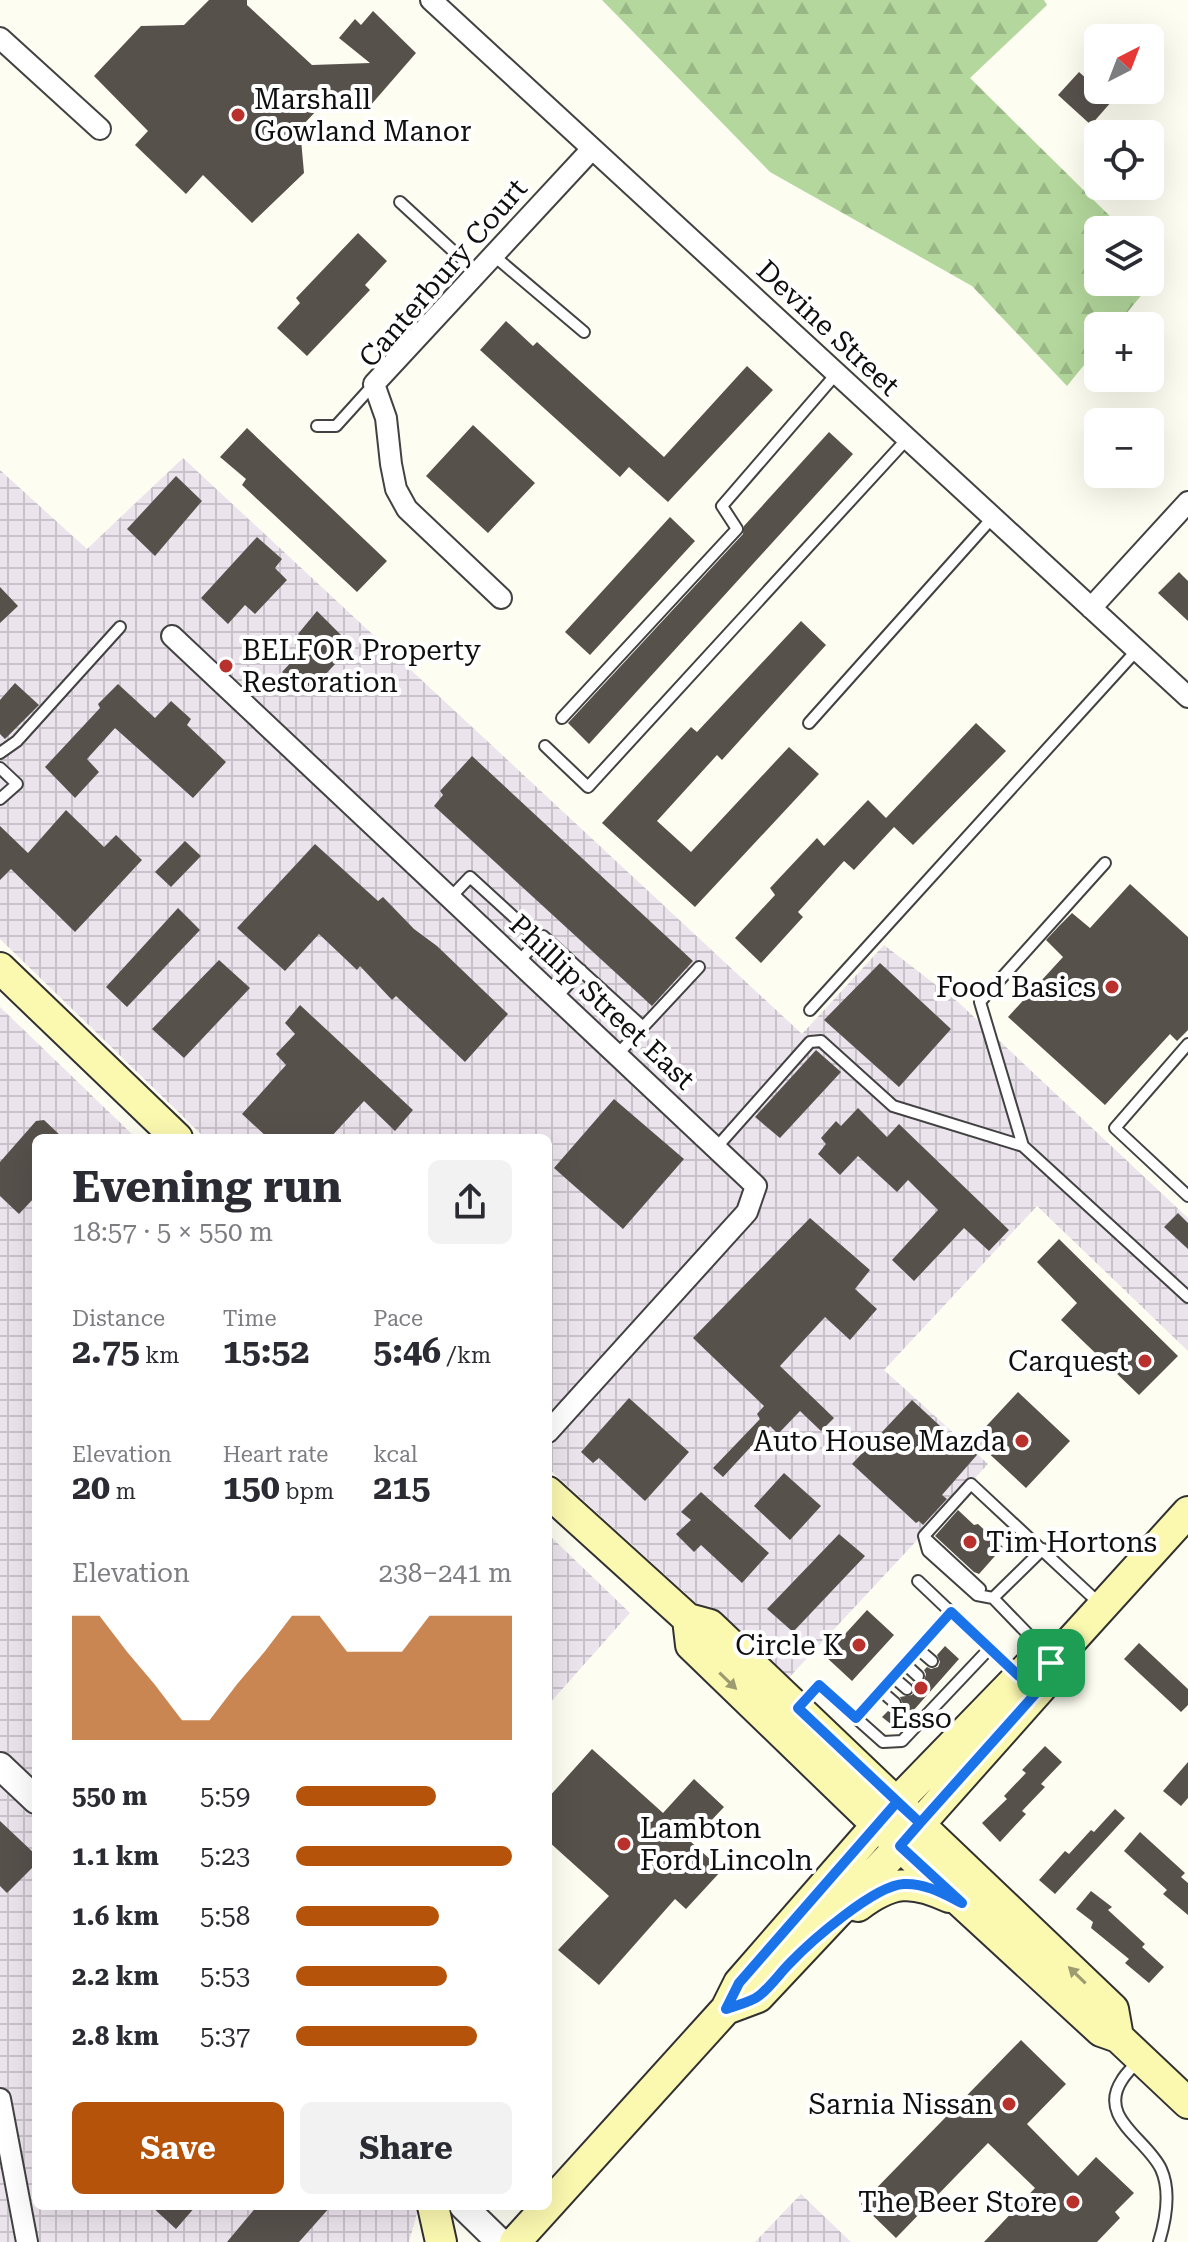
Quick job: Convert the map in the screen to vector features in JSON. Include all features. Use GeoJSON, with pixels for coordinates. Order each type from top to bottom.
{"type":"FeatureCollection","features":[{"type":"Feature","properties":{"kind":"main road"},"geometry":{"type":"LineString","coordinates":[[0,968],[173,1134]]}},
{"type":"Feature","properties":{"kind":"main road"},"geometry":{"type":"LineString","coordinates":[[552,1496],[688,1619],[710,1625],[856,1762],[897,1802],[910,1834],[962,1903],[1101,2031],[1118,2037],[1188,2103]]}},
{"type":"Feature","properties":{"kind":"main road"},"geometry":{"type":"LineString","coordinates":[[726,2009],[758,1997],[792,1961],[1045,1683],[1052,1661],[1188,1512]]}},
{"type":"Feature","properties":{"kind":"main road"},"geometry":{"type":"LineString","coordinates":[[688,1619],[691,1645],[877,1825],[910,1834],[1113,2009],[1118,2037]]}},
{"type":"Feature","properties":{"kind":"main road"},"geometry":{"type":"LineString","coordinates":[[552,2201],[726,2009],[739,1983],[897,1802],[1030,1665],[1052,1661]]}},
{"type":"Feature","properties":{"kind":"main road"},"geometry":{"type":"LineString","coordinates":[[856,1762],[882,1775],[906,1773],[997,1699]]}},
{"type":"Feature","properties":{"kind":"main road"},"geometry":{"type":"LineString","coordinates":[[792,1961],[852,1910],[884,1889],[916,1885],[962,1903]]}},
{"type":"Feature","properties":{"kind":"main road"},"geometry":{"type":"LineString","coordinates":[[552,2171],[631,2115]]}},
{"type":"Feature","properties":{"kind":"main road"},"geometry":{"type":"LineString","coordinates":[[434,2210],[441,2242]]}},
{"type":"Feature","properties":{"kind":"main road"},"geometry":{"type":"LineString","coordinates":[[515,2242],[544,2210]]}},
{"type":"Feature","properties":{"kind":"street","name":"Devine Street"},"geometry":{"type":"LineString","coordinates":[[431,0],[1188,697]]}},
{"type":"Feature","properties":{"kind":"street"},"geometry":{"type":"LineString","coordinates":[[0,38],[100,129]]}},
{"type":"Feature","properties":{"kind":"street","name":"Canterbury Court"},"geometry":{"type":"LineString","coordinates":[[501,598],[407,509],[396,489],[386,418],[374,384],[592,149]]}},
{"type":"Feature","properties":{"kind":"street"},"geometry":{"type":"LineString","coordinates":[[1091,608],[1188,502]]}},
{"type":"Feature","properties":{"kind":"street","name":"Phillip Street East"},"geometry":{"type":"LineString","coordinates":[[172,636],[756,1186],[747,1212],[552,1428]]}},
{"type":"Feature","properties":{"kind":"street"},"geometry":{"type":"LineString","coordinates":[[0,1766],[32,1796]]}},
{"type":"Feature","properties":{"kind":"street"},"geometry":{"type":"LineString","coordinates":[[0,2099],[27,2242]]}},
{"type":"Feature","properties":{"kind":"street"},"geometry":{"type":"LineString","coordinates":[[467,2210],[500,2242]]}},
{"type":"Feature","properties":{"kind":"lane"},"geometry":{"type":"LineString","coordinates":[[400,202],[476,272]]}},
{"type":"Feature","properties":{"kind":"lane"},"geometry":{"type":"LineString","coordinates":[[493,255],[584,332]]}},
{"type":"Feature","properties":{"kind":"lane"},"geometry":{"type":"LineString","coordinates":[[562,718],[737,529],[722,506],[837,373]]}},
{"type":"Feature","properties":{"kind":"lane"},"geometry":{"type":"LineString","coordinates":[[317,426],[336,426],[374,384]]}},
{"type":"Feature","properties":{"kind":"lane"},"geometry":{"type":"LineString","coordinates":[[545,746],[588,787],[907,439]]}},
{"type":"Feature","properties":{"kind":"lane"},"geometry":{"type":"LineString","coordinates":[[809,723],[993,517]]}},
{"type":"Feature","properties":{"kind":"lane"},"geometry":{"type":"LineString","coordinates":[[0,753],[17,741],[120,627]]}},
{"type":"Feature","properties":{"kind":"lane"},"geometry":{"type":"LineString","coordinates":[[810,1010],[1137,649]]}},
{"type":"Feature","properties":{"kind":"lane"},"geometry":{"type":"LineString","coordinates":[[0,768],[17,784],[0,799]]}},
{"type":"Feature","properties":{"kind":"lane"},"geometry":{"type":"LineString","coordinates":[[1023,1146],[980,1002],[1105,863]]}},
{"type":"Feature","properties":{"kind":"lane"},"geometry":{"type":"LineString","coordinates":[[450,898],[470,877],[539,940]]}},
{"type":"Feature","properties":{"kind":"lane"},"geometry":{"type":"LineString","coordinates":[[518,962],[543,936],[643,1027]]}},
{"type":"Feature","properties":{"kind":"lane"},"geometry":{"type":"LineString","coordinates":[[617,1055],[699,967]]}},
{"type":"Feature","properties":{"kind":"lane"},"geometry":{"type":"LineString","coordinates":[[556,998],[581,970]]}},
{"type":"Feature","properties":{"kind":"lane"},"geometry":{"type":"LineString","coordinates":[[716,1148],[810,1042],[821,1041],[893,1106],[1023,1146],[1188,1297]]}},
{"type":"Feature","properties":{"kind":"lane"},"geometry":{"type":"LineString","coordinates":[[1188,1044],[1115,1128],[1188,1196]]}},
{"type":"Feature","properties":{"kind":"lane"},"geometry":{"type":"LineString","coordinates":[[1052,1661],[993,1598],[977,1595],[980,1589],[924,1536],[971,1484],[1102,1607]]}},
{"type":"Feature","properties":{"kind":"lane"},"geometry":{"type":"LineString","coordinates":[[993,1598],[1043,1549]]}},
{"type":"Feature","properties":{"kind":"lane"},"geometry":{"type":"LineString","coordinates":[[918,1581],[1019,1676]]}},
{"type":"Feature","properties":{"kind":"lane"},"geometry":{"type":"LineString","coordinates":[[856,1718],[951,1612]]}},
{"type":"Feature","properties":{"kind":"lane"},"geometry":{"type":"LineString","coordinates":[[918,1649],[932,1661]]}},
{"type":"Feature","properties":{"kind":"lane"},"geometry":{"type":"LineString","coordinates":[[798,1708],[819,1685],[883,1742],[902,1741],[989,1649]]}},
{"type":"Feature","properties":{"kind":"lane"},"geometry":{"type":"LineString","coordinates":[[905,1664],[918,1676]]}},
{"type":"Feature","properties":{"kind":"lane"},"geometry":{"type":"LineString","coordinates":[[946,1674],[957,1683]]}},
{"type":"Feature","properties":{"kind":"lane"},"geometry":{"type":"LineString","coordinates":[[893,1677],[907,1689]]}},
{"type":"Feature","properties":{"kind":"lane"},"geometry":{"type":"LineString","coordinates":[[933,1689],[943,1698]]}},
{"type":"Feature","properties":{"kind":"lane"},"geometry":{"type":"LineString","coordinates":[[881,1691],[895,1703]]}},
{"type":"Feature","properties":{"kind":"lane"},"geometry":{"type":"LineString","coordinates":[[921,1702],[931,1711]]}},
{"type":"Feature","properties":{"kind":"lane"},"geometry":{"type":"LineString","coordinates":[[909,1716],[918,1725]]}},
{"type":"Feature","properties":{"kind":"lane"},"geometry":{"type":"LineString","coordinates":[[1140,2058],[1121,2081],[1115,2102],[1116,2113],[1150,2152],[1161,2168],[1167,2186],[1159,2242]]}},
{"type":"Feature","properties":{"kind":"shaded area"},"geometry":{"type":"Polygon","coordinates":[[[183,458],[802,1034],[884,945],[958,1002],[1188,1218],[1188,1351],[1037,1206],[884,1370],[988,1464],[784,1683],[552,1472],[552,1134],[201,1134],[0,939],[0,470],[87,549],[183,458]]]}},
{"type":"Feature","properties":{"kind":"shaded area"},"geometry":{"type":"Polygon","coordinates":[[[0,1007],[132,1134],[32,1134],[32,2210],[418,2210],[409,2242],[0,2242],[0,1007]]]}},
{"type":"Feature","properties":{"kind":"shaded area"},"geometry":{"type":"Polygon","coordinates":[[[552,1538],[630,1613],[552,1701],[552,1538]]]}},
{"type":"Feature","properties":{"kind":"shaded area"},"geometry":{"type":"Polygon","coordinates":[[[801,2194],[851,2242],[755,2242],[801,2194]]]}},
{"type":"Feature","properties":{"kind":"green space"},"geometry":{"type":"Polygon","coordinates":[[[602,0],[1044,0],[1047,5],[970,78],[1084,191],[1084,200],[1094,200],[1110,216],[1084,216],[1084,296],[1141,296],[1128,312],[1084,312],[1084,365],[1067,386],[972,286],[770,172],[602,0]]]}},
{"type":"Feature","properties":{"kind":"building","name":"Marshall Gowland Manor"},"geometry":{"type":"Polygon","coordinates":[[[209,0],[247,0],[247,5],[312,65],[370,63],[339,38],[355,19],[361,25],[373,11],[416,53],[370,106],[319,108],[300,128],[304,173],[252,223],[203,175],[186,194],[135,145],[148,131],[94,76],[141,26],[184,25],[209,0]]]}},
{"type":"Feature","properties":{"kind":"building"},"geometry":{"type":"Polygon","coordinates":[[[1079,72],[1084,76],[1084,104],[1109,104],[1095,120],[1086,120],[1058,95],[1079,72]]]}},
{"type":"Feature","properties":{"kind":"building"},"geometry":{"type":"Polygon","coordinates":[[[358,233],[387,261],[365,285],[370,290],[307,356],[277,328],[300,303],[296,298],[358,233]]]}},
{"type":"Feature","properties":{"kind":"building"},"geometry":{"type":"Polygon","coordinates":[[[506,321],[533,346],[537,342],[664,457],[747,366],[773,390],[668,502],[629,467],[620,477],[480,350],[506,321]]]}},
{"type":"Feature","properties":{"kind":"building"},"geometry":{"type":"Polygon","coordinates":[[[473,425],[535,483],[488,533],[426,476],[473,425]]]}},
{"type":"Feature","properties":{"kind":"building"},"geometry":{"type":"Polygon","coordinates":[[[247,428],[387,561],[357,592],[242,485],[246,479],[220,457],[247,428]]]}},
{"type":"Feature","properties":{"kind":"building"},"geometry":{"type":"Polygon","coordinates":[[[829,432],[853,454],[589,744],[568,723],[743,534],[744,526],[829,432]]]}},
{"type":"Feature","properties":{"kind":"building"},"geometry":{"type":"Polygon","coordinates":[[[176,476],[202,501],[155,556],[127,529],[176,476]]]}},
{"type":"Feature","properties":{"kind":"building"},"geometry":{"type":"Polygon","coordinates":[[[670,517],[695,541],[590,655],[565,632],[670,517]]]}},
{"type":"Feature","properties":{"kind":"building"},"geometry":{"type":"Polygon","coordinates":[[[257,537],[282,559],[275,568],[287,580],[255,614],[245,605],[228,624],[201,598],[257,537]]]}},
{"type":"Feature","properties":{"kind":"building"},"geometry":{"type":"Polygon","coordinates":[[[1179,572],[1188,581],[1188,621],[1158,593],[1179,572]]]}},
{"type":"Feature","properties":{"kind":"building"},"geometry":{"type":"Polygon","coordinates":[[[0,587],[18,606],[0,623],[0,587]]]}},
{"type":"Feature","properties":{"kind":"building"},"geometry":{"type":"Polygon","coordinates":[[[317,611],[352,646],[306,695],[282,672],[309,643],[298,634],[317,611]]]}},
{"type":"Feature","properties":{"kind":"building"},"geometry":{"type":"Polygon","coordinates":[[[801,621],[826,645],[722,760],[717,755],[657,821],[691,852],[789,747],[819,774],[695,907],[602,823],[691,727],[697,732],[801,621]]]}},
{"type":"Feature","properties":{"kind":"building"},"geometry":{"type":"Polygon","coordinates":[[[15,683],[39,705],[5,739],[0,734],[0,700],[15,683]]]}},
{"type":"Feature","properties":{"kind":"building"},"geometry":{"type":"Polygon","coordinates":[[[118,684],[155,718],[171,701],[191,719],[187,725],[226,762],[193,798],[115,728],[87,759],[99,772],[75,798],[45,767],[118,684]]]}},
{"type":"Feature","properties":{"kind":"building"},"geometry":{"type":"Polygon","coordinates":[[[976,723],[1006,751],[913,845],[894,827],[854,870],[844,861],[798,912],[803,917],[761,963],[735,938],[775,895],[770,888],[817,838],[824,846],[868,800],[886,818],[976,723]]]}},
{"type":"Feature","properties":{"kind":"building"},"geometry":{"type":"Polygon","coordinates":[[[472,756],[693,961],[652,1006],[434,806],[443,795],[440,791],[472,756]]]}},
{"type":"Feature","properties":{"kind":"building"},"geometry":{"type":"Polygon","coordinates":[[[66,810],[104,847],[116,835],[142,860],[75,932],[11,869],[0,880],[0,826],[28,853],[66,810]]]}},
{"type":"Feature","properties":{"kind":"building"},"geometry":{"type":"Polygon","coordinates":[[[185,841],[201,856],[171,887],[155,872],[185,841]]]}},
{"type":"Feature","properties":{"kind":"building"},"geometry":{"type":"Polygon","coordinates":[[[315,844],[378,901],[383,897],[508,1014],[465,1062],[396,996],[392,1000],[360,966],[357,970],[319,934],[285,971],[237,928],[315,844]]]}},
{"type":"Feature","properties":{"kind":"building","name":"Food Basics"},"geometry":{"type":"Polygon","coordinates":[[[1130,884],[1188,937],[1188,1030],[1177,1041],[1170,1034],[1105,1105],[1008,1017],[1063,957],[1046,940],[1072,913],[1090,928],[1130,884]]]}},
{"type":"Feature","properties":{"kind":"building"},"geometry":{"type":"Polygon","coordinates":[[[178,908],[200,930],[127,1007],[106,987],[178,908]]]}},
{"type":"Feature","properties":{"kind":"building"},"geometry":{"type":"Polygon","coordinates":[[[219,960],[250,988],[184,1058],[152,1029],[219,960]]]}},
{"type":"Feature","properties":{"kind":"building"},"geometry":{"type":"Polygon","coordinates":[[[880,963],[951,1029],[899,1087],[824,1020],[880,963]]]}},
{"type":"Feature","properties":{"kind":"building"},"geometry":{"type":"Polygon","coordinates":[[[300,1005],[413,1110],[395,1131],[364,1101],[334,1134],[264,1134],[242,1114],[286,1065],[276,1054],[295,1034],[285,1023],[300,1005]]]}},
{"type":"Feature","properties":{"kind":"building"},"geometry":{"type":"Polygon","coordinates":[[[816,1050],[841,1072],[780,1138],[755,1117],[816,1050]]]}},
{"type":"Feature","properties":{"kind":"building"},"geometry":{"type":"Polygon","coordinates":[[[614,1099],[684,1159],[623,1229],[554,1168],[614,1099]]]}},
{"type":"Feature","properties":{"kind":"building"},"geometry":{"type":"Polygon","coordinates":[[[858,1108],[887,1137],[899,1124],[1009,1230],[989,1251],[964,1228],[914,1281],[892,1260],[938,1210],[908,1180],[897,1192],[858,1156],[840,1175],[818,1154],[826,1144],[821,1138],[836,1121],[841,1126],[858,1108]]]}},
{"type":"Feature","properties":{"kind":"building"},"geometry":{"type":"Polygon","coordinates":[[[44,1120],[59,1134],[32,1134],[32,1200],[19,1214],[0,1196],[0,1162],[36,1121],[44,1120]]]}},
{"type":"Feature","properties":{"kind":"building"},"geometry":{"type":"Polygon","coordinates":[[[1178,1213],[1188,1223],[1188,1249],[1164,1227],[1178,1213]]]}},
{"type":"Feature","properties":{"kind":"building"},"geometry":{"type":"Polygon","coordinates":[[[810,1218],[870,1270],[855,1289],[877,1309],[850,1340],[825,1317],[780,1366],[834,1418],[821,1431],[800,1411],[778,1434],[770,1426],[723,1477],[713,1468],[760,1419],[757,1414],[764,1406],[693,1338],[810,1218]]]}},
{"type":"Feature","properties":{"kind":"building"},"geometry":{"type":"Polygon","coordinates":[[[1059,1239],[1178,1356],[1139,1395],[1061,1320],[1077,1303],[1037,1262],[1059,1239]]]}},
{"type":"Feature","properties":{"kind":"building"},"geometry":{"type":"Polygon","coordinates":[[[1018,1392],[1070,1441],[1026,1488],[983,1448],[942,1495],[947,1499],[923,1525],[919,1521],[916,1523],[852,1464],[912,1400],[965,1449],[1018,1392]]]}},
{"type":"Feature","properties":{"kind":"building"},"geometry":{"type":"Polygon","coordinates":[[[629,1398],[689,1452],[645,1501],[599,1458],[593,1463],[581,1452],[629,1398]]]}},
{"type":"Feature","properties":{"kind":"building"},"geometry":{"type":"Polygon","coordinates":[[[784,1473],[821,1506],[790,1540],[754,1506],[784,1473]]]}},
{"type":"Feature","properties":{"kind":"building"},"geometry":{"type":"Polygon","coordinates":[[[701,1492],[769,1553],[742,1583],[701,1545],[694,1552],[676,1534],[691,1520],[681,1512],[701,1492]]]}},
{"type":"Feature","properties":{"kind":"building","name":"Tim Hortons"},"geometry":{"type":"Polygon","coordinates":[[[958,1510],[1003,1547],[979,1574],[935,1536],[958,1510]]]}},
{"type":"Feature","properties":{"kind":"building"},"geometry":{"type":"Polygon","coordinates":[[[839,1534],[865,1556],[793,1632],[767,1609],[839,1534]]]}},
{"type":"Feature","properties":{"kind":"building","name":"Circle K"},"geometry":{"type":"Polygon","coordinates":[[[867,1610],[894,1635],[852,1681],[825,1656],[867,1610]]]}},
{"type":"Feature","properties":{"kind":"building"},"geometry":{"type":"Polygon","coordinates":[[[1139,1643],[1188,1689],[1188,1705],[1181,1712],[1124,1659],[1139,1643]]]}},
{"type":"Feature","properties":{"kind":"building"},"geometry":{"type":"Polygon","coordinates":[[[945,1646],[959,1659],[897,1729],[882,1717],[890,1709],[900,1709],[903,1704],[900,1697],[912,1695],[915,1690],[912,1683],[924,1681],[927,1667],[938,1667],[940,1662],[937,1655],[945,1646]]]}},
{"type":"Feature","properties":{"kind":"building"},"geometry":{"type":"Polygon","coordinates":[[[1045,1746],[1062,1762],[1041,1784],[1045,1787],[1022,1811],[1026,1814],[1000,1842],[982,1823],[1007,1799],[1004,1796],[1026,1773],[1022,1770],[1045,1746]]]}},
{"type":"Feature","properties":{"kind":"building"},"geometry":{"type":"Polygon","coordinates":[[[592,1749],[663,1813],[694,1779],[724,1807],[691,1842],[722,1870],[686,1909],[675,1899],[599,1985],[558,1950],[609,1896],[552,1845],[552,1794],[592,1749]]]}},
{"type":"Feature","properties":{"kind":"building"},"geometry":{"type":"Polygon","coordinates":[[[1188,1762],[1188,1798],[1181,1806],[1163,1791],[1188,1762]]]}},
{"type":"Feature","properties":{"kind":"building"},"geometry":{"type":"Polygon","coordinates":[[[1115,1809],[1125,1818],[1055,1894],[1039,1880],[1065,1851],[1069,1854],[1115,1809]]]}},
{"type":"Feature","properties":{"kind":"building"},"geometry":{"type":"Polygon","coordinates":[[[0,1821],[32,1851],[32,1868],[7,1893],[0,1886],[0,1821]]]}},
{"type":"Feature","properties":{"kind":"building"},"geometry":{"type":"Polygon","coordinates":[[[1140,1832],[1185,1873],[1181,1877],[1188,1883],[1188,1915],[1163,1894],[1167,1890],[1124,1851],[1140,1832]]]}},
{"type":"Feature","properties":{"kind":"building"},"geometry":{"type":"Polygon","coordinates":[[[1091,1891],[1112,1907],[1108,1910],[1145,1944],[1142,1947],[1164,1967],[1149,1983],[1125,1963],[1129,1959],[1091,1928],[1093,1922],[1076,1909],[1091,1891]]]}},
{"type":"Feature","properties":{"kind":"building"},"geometry":{"type":"Polygon","coordinates":[[[1021,2040],[1066,2084],[1027,2124],[1078,2176],[1096,2157],[1134,2193],[1115,2212],[1120,2218],[1097,2242],[984,2242],[1035,2188],[988,2143],[896,2238],[861,2204],[1021,2040]]]}},
{"type":"Feature","properties":{"kind":"building"},"geometry":{"type":"Polygon","coordinates":[[[155,2210],[193,2210],[176,2229],[155,2210]]]}},
{"type":"Feature","properties":{"kind":"building"},"geometry":{"type":"Polygon","coordinates":[[[254,2210],[327,2210],[299,2242],[227,2242],[254,2210]]]}},
{"type":"Feature","properties":{"kind":"place","name":"Marshall Gowland Manor"},"geometry":{"type":"Point","coordinates":[238,115]}},
{"type":"Feature","properties":{"kind":"place","name":"BELFOR Property Restoration"},"geometry":{"type":"Point","coordinates":[226,666]}},
{"type":"Feature","properties":{"kind":"place","name":"Food Basics"},"geometry":{"type":"Point","coordinates":[1112,987]}},
{"type":"Feature","properties":{"kind":"place","name":"Carquest"},"geometry":{"type":"Point","coordinates":[1145,1361]}},
{"type":"Feature","properties":{"kind":"place","name":"Auto House Mazda"},"geometry":{"type":"Point","coordinates":[1022,1441]}},
{"type":"Feature","properties":{"kind":"place","name":"Tim Hortons"},"geometry":{"type":"Point","coordinates":[970,1542]}},
{"type":"Feature","properties":{"kind":"place","name":"Circle K"},"geometry":{"type":"Point","coordinates":[859,1645]}},
{"type":"Feature","properties":{"kind":"place","name":"Esso"},"geometry":{"type":"Point","coordinates":[921,1688]}},
{"type":"Feature","properties":{"kind":"place","name":"Lambton Ford Lincoln"},"geometry":{"type":"Point","coordinates":[624,1844]}},
{"type":"Feature","properties":{"kind":"place","name":"Sarnia Nissan"},"geometry":{"type":"Point","coordinates":[1009,2104]}},
{"type":"Feature","properties":{"kind":"place","name":"The Beer Store"},"geometry":{"type":"Point","coordinates":[1073,2202]}},
{"type":"Feature","properties":{"kind":"route"},"geometry":{"type":"LineString","coordinates":[[1051,1663],[1030,1665],[1019,1676],[951,1612],[856,1718],[819,1685],[798,1708],[920,1823],[900,1846],[962,1903],[916,1885],[884,1889],[852,1910],[792,1961],[758,1997],[726,2009],[739,1983],[897,1802],[920,1823],[1045,1683],[1051,1663]]}}]}
